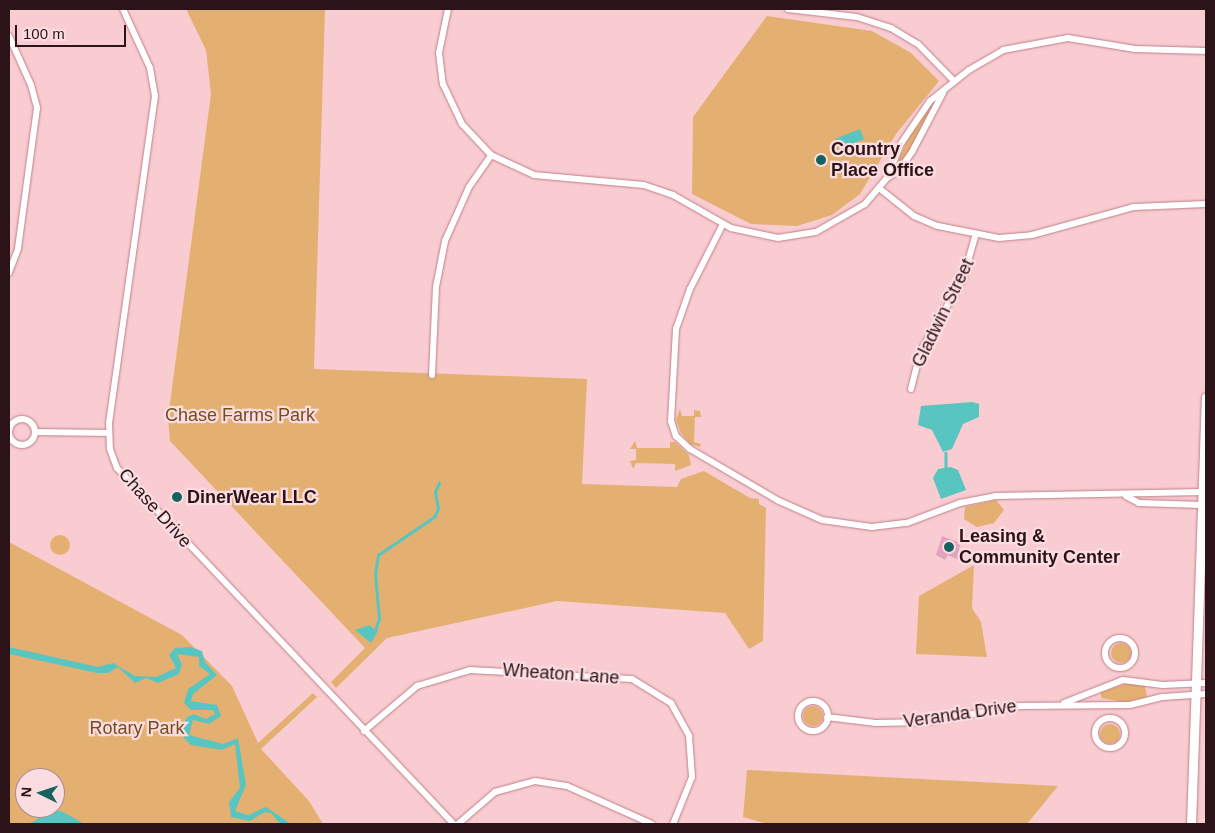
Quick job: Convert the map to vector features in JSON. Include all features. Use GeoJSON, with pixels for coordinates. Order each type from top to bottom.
{"type":"FeatureCollection","features":[{"type":"Feature","properties":{"kind":"main road"},"geometry":{"type":"LineString","coordinates":[[1191,824],[1202,695],[1202,505],[1206,397]]}},
{"type":"Feature","properties":{"kind":"street","name":"Chase Drive"},"geometry":{"type":"LineString","coordinates":[[123,9],[150,68],[155,96],[108,433],[117,468],[130,485],[364,731],[456,824]]}},
{"type":"Feature","properties":{"kind":"street"},"geometry":{"type":"LineString","coordinates":[[448,9],[439,45],[443,84],[462,124],[491,156],[534,175],[644,185],[673,195],[723,224],[768,237],[808,235],[850,215],[887,178],[911,125],[935,96],[943,93]]}},
{"type":"Feature","properties":{"kind":"street"},"geometry":{"type":"LineString","coordinates":[[788,9],[864,18],[891,28],[918,44],[954,81]]}},
{"type":"Feature","properties":{"kind":"street"},"geometry":{"type":"LineString","coordinates":[[9,36],[32,85],[37,108],[18,249],[9,273]]}},
{"type":"Feature","properties":{"kind":"street"},"geometry":{"type":"LineString","coordinates":[[887,178],[898,172],[912,152],[943,93],[954,81],[1004,50],[1039,41],[1076,38],[1135,49],[1206,51]]}},
{"type":"Feature","properties":{"kind":"street"},"geometry":{"type":"LineString","coordinates":[[432,375],[442,254],[459,207],[491,156]]}},
{"type":"Feature","properties":{"kind":"street"},"geometry":{"type":"LineString","coordinates":[[879,188],[914,216],[976,237],[1032,235],[1142,206],[1206,204]]}},
{"type":"Feature","properties":{"kind":"street"},"geometry":{"type":"LineString","coordinates":[[723,224],[682,306],[674,342],[671,421],[684,445],[779,501],[833,523],[898,525],[960,503],[1008,494],[1126,496],[1140,491],[1203,492]]}},
{"type":"Feature","properties":{"kind":"street","name":"Gladwin Street"},"geometry":{"type":"LineString","coordinates":[[911,389],[920,352],[963,279],[976,237]]}},
{"type":"Feature","properties":{"kind":"street"},"geometry":{"type":"LineString","coordinates":[[20,419],[29,421],[36,432],[33,441],[25,446],[13,442],[9,435],[13,423],[20,419]]}},
{"type":"Feature","properties":{"kind":"street"},"geometry":{"type":"LineString","coordinates":[[36,432],[108,433]]}},
{"type":"Feature","properties":{"kind":"street"},"geometry":{"type":"LineString","coordinates":[[1126,496],[1140,503],[1202,505]]}},
{"type":"Feature","properties":{"kind":"street"},"geometry":{"type":"LineString","coordinates":[[1119,638],[1128,640],[1135,652],[1132,661],[1122,668],[1110,664],[1105,654],[1107,645],[1119,638]]}},
{"type":"Feature","properties":{"kind":"street"},"geometry":{"type":"LineString","coordinates":[[1122,668],[1123,680]]}},
{"type":"Feature","properties":{"kind":"street","name":"Wheaton Lane"},"geometry":{"type":"LineString","coordinates":[[364,731],[406,692],[442,675],[470,670],[632,679],[671,703],[689,736],[692,777],[673,824]]}},
{"type":"Feature","properties":{"kind":"street","name":"Veranda Drive"},"geometry":{"type":"LineString","coordinates":[[1064,702],[1123,680],[1163,685],[1202,683]]}},
{"type":"Feature","properties":{"kind":"street","name":"Veranda Drive"},"geometry":{"type":"LineString","coordinates":[[827,717],[876,723],[927,722],[1064,702],[1109,705],[1202,695]]}},
{"type":"Feature","properties":{"kind":"street"},"geometry":{"type":"LineString","coordinates":[[815,701],[825,707],[827,717],[822,727],[809,730],[802,725],[798,713],[805,704],[815,701]]}},
{"type":"Feature","properties":{"kind":"street"},"geometry":{"type":"LineString","coordinates":[[1109,705],[1109,718],[1096,730],[1100,744],[1109,748],[1119,745],[1125,732],[1122,723],[1109,718]]}},
{"type":"Feature","properties":{"kind":"street"},"geometry":{"type":"LineString","coordinates":[[456,824],[495,792],[536,781],[567,786],[652,824]]}},
{"type":"Feature","properties":{"kind":"green space","name":"Chase Farms Park"},"geometry":{"type":"Polygon","coordinates":[[[186,9],[325,9],[314,369],[587,379],[582,484],[677,487],[681,479],[704,471],[750,498],[759,499],[759,504],[766,508],[763,641],[749,649],[725,613],[557,601],[387,638],[336,688],[331,682],[365,648],[170,441],[168,418],[211,94],[206,50],[186,9]]]}},
{"type":"Feature","properties":{"kind":"green space"},"geometry":{"type":"Polygon","coordinates":[[[767,16],[872,31],[911,53],[939,81],[896,134],[860,194],[832,215],[797,226],[751,224],[692,194],[693,117],[767,16]]]}},
{"type":"Feature","properties":{"kind":"green space"},"geometry":{"type":"Polygon","coordinates":[[[935,101],[909,152],[895,167],[914,127],[935,101]]]}},
{"type":"Feature","properties":{"kind":"green space"},"geometry":{"type":"Polygon","coordinates":[[[680,409],[682,416],[694,416],[694,410],[700,411],[701,417],[695,417],[694,442],[701,444],[700,447],[690,444],[681,433],[676,420],[680,409]]]}},
{"type":"Feature","properties":{"kind":"green space"},"geometry":{"type":"Polygon","coordinates":[[[635,441],[637,448],[670,448],[670,442],[675,442],[689,455],[691,465],[675,471],[675,464],[636,463],[633,469],[630,461],[636,460],[636,449],[630,449],[635,441]]]}},
{"type":"Feature","properties":{"kind":"green space"},"geometry":{"type":"Polygon","coordinates":[[[996,500],[1004,510],[994,523],[977,527],[964,519],[965,507],[996,500]]]}},
{"type":"Feature","properties":{"kind":"green space"},"geometry":{"type":"Polygon","coordinates":[[[60,535],[67,538],[70,545],[67,552],[60,555],[53,552],[50,545],[53,538],[60,535]]]}},
{"type":"Feature","properties":{"kind":"green space","name":"Rotary Park"},"geometry":{"type":"Polygon","coordinates":[[[9,542],[182,635],[232,686],[258,743],[313,693],[317,697],[261,749],[309,801],[323,824],[9,824],[9,542]]]}},
{"type":"Feature","properties":{"kind":"green space"},"geometry":{"type":"Polygon","coordinates":[[[974,565],[972,608],[981,622],[987,657],[916,654],[919,596],[974,565]]]}},
{"type":"Feature","properties":{"kind":"green space"},"geometry":{"type":"Polygon","coordinates":[[[1121,643],[1128,646],[1131,653],[1128,660],[1121,663],[1114,660],[1111,653],[1114,646],[1121,643]]]}},
{"type":"Feature","properties":{"kind":"green space"},"geometry":{"type":"Polygon","coordinates":[[[1132,682],[1145,686],[1147,697],[1125,702],[1101,698],[1101,692],[1132,682]]]}},
{"type":"Feature","properties":{"kind":"green space"},"geometry":{"type":"Polygon","coordinates":[[[813,706],[820,709],[823,716],[820,723],[813,726],[806,723],[803,716],[806,709],[813,706]]]}},
{"type":"Feature","properties":{"kind":"green space"},"geometry":{"type":"Polygon","coordinates":[[[1110,724],[1117,727],[1120,734],[1117,741],[1110,744],[1103,741],[1100,734],[1103,727],[1110,724]]]}},
{"type":"Feature","properties":{"kind":"green space"},"geometry":{"type":"Polygon","coordinates":[[[747,770],[1058,786],[1027,824],[768,824],[743,817],[747,770]]]}},
{"type":"Feature","properties":{"kind":"water"},"geometry":{"type":"Polygon","coordinates":[[[860,129],[864,139],[839,149],[835,139],[860,129]]]}},
{"type":"Feature","properties":{"kind":"water"},"geometry":{"type":"Polygon","coordinates":[[[972,402],[979,404],[979,417],[963,424],[952,449],[943,452],[932,430],[918,425],[921,406],[972,402]]]}},
{"type":"Feature","properties":{"kind":"water"},"geometry":{"type":"Polygon","coordinates":[[[951,467],[958,470],[966,490],[941,499],[933,478],[938,469],[951,467]]]}},
{"type":"Feature","properties":{"kind":"water"},"geometry":{"type":"Polygon","coordinates":[[[369,625],[378,631],[371,643],[355,630],[369,625]]]}},
{"type":"Feature","properties":{"kind":"water"},"geometry":{"type":"Polygon","coordinates":[[[9,647],[98,667],[113,663],[135,676],[156,677],[176,668],[169,655],[175,648],[191,647],[202,651],[205,662],[217,675],[193,694],[191,701],[217,705],[221,716],[209,724],[193,720],[189,735],[223,744],[238,738],[246,785],[235,811],[248,815],[266,807],[291,824],[280,824],[271,813],[265,812],[250,821],[231,817],[229,802],[240,788],[235,744],[222,750],[191,745],[184,738],[182,727],[187,717],[194,714],[206,719],[215,714],[213,710],[191,710],[184,703],[188,689],[210,674],[199,666],[199,657],[177,654],[182,665],[179,674],[158,683],[146,678],[135,683],[118,667],[108,673],[97,673],[9,654],[9,647]]]}},
{"type":"Feature","properties":{"kind":"water"},"geometry":{"type":"Polygon","coordinates":[[[65,813],[85,824],[30,824],[39,818],[65,818],[65,813]]]}},
{"type":"Feature","properties":{"kind":"building","name":"Leasing & Community Center"},"geometry":{"type":"Polygon","coordinates":[[[942,536],[960,543],[959,551],[965,554],[961,561],[948,555],[945,560],[936,555],[942,536]]]}},
{"type":"Feature","properties":{"kind":"waterway"},"geometry":{"type":"LineString","coordinates":[[946,453],[946,467]]}},
{"type":"Feature","properties":{"kind":"waterway"},"geometry":{"type":"LineString","coordinates":[[375,631],[379,619],[375,574],[378,555],[434,517],[438,509],[435,492],[439,483]]}},
{"type":"Feature","properties":{"kind":"place","name":"Country Place Office"},"geometry":{"type":"Point","coordinates":[821,160]}},
{"type":"Feature","properties":{"kind":"place","name":"DinerWear LLC"},"geometry":{"type":"Point","coordinates":[177,497]}},
{"type":"Feature","properties":{"kind":"place","name":"Leasing & Community Center"},"geometry":{"type":"Point","coordinates":[949,547]}}]}
